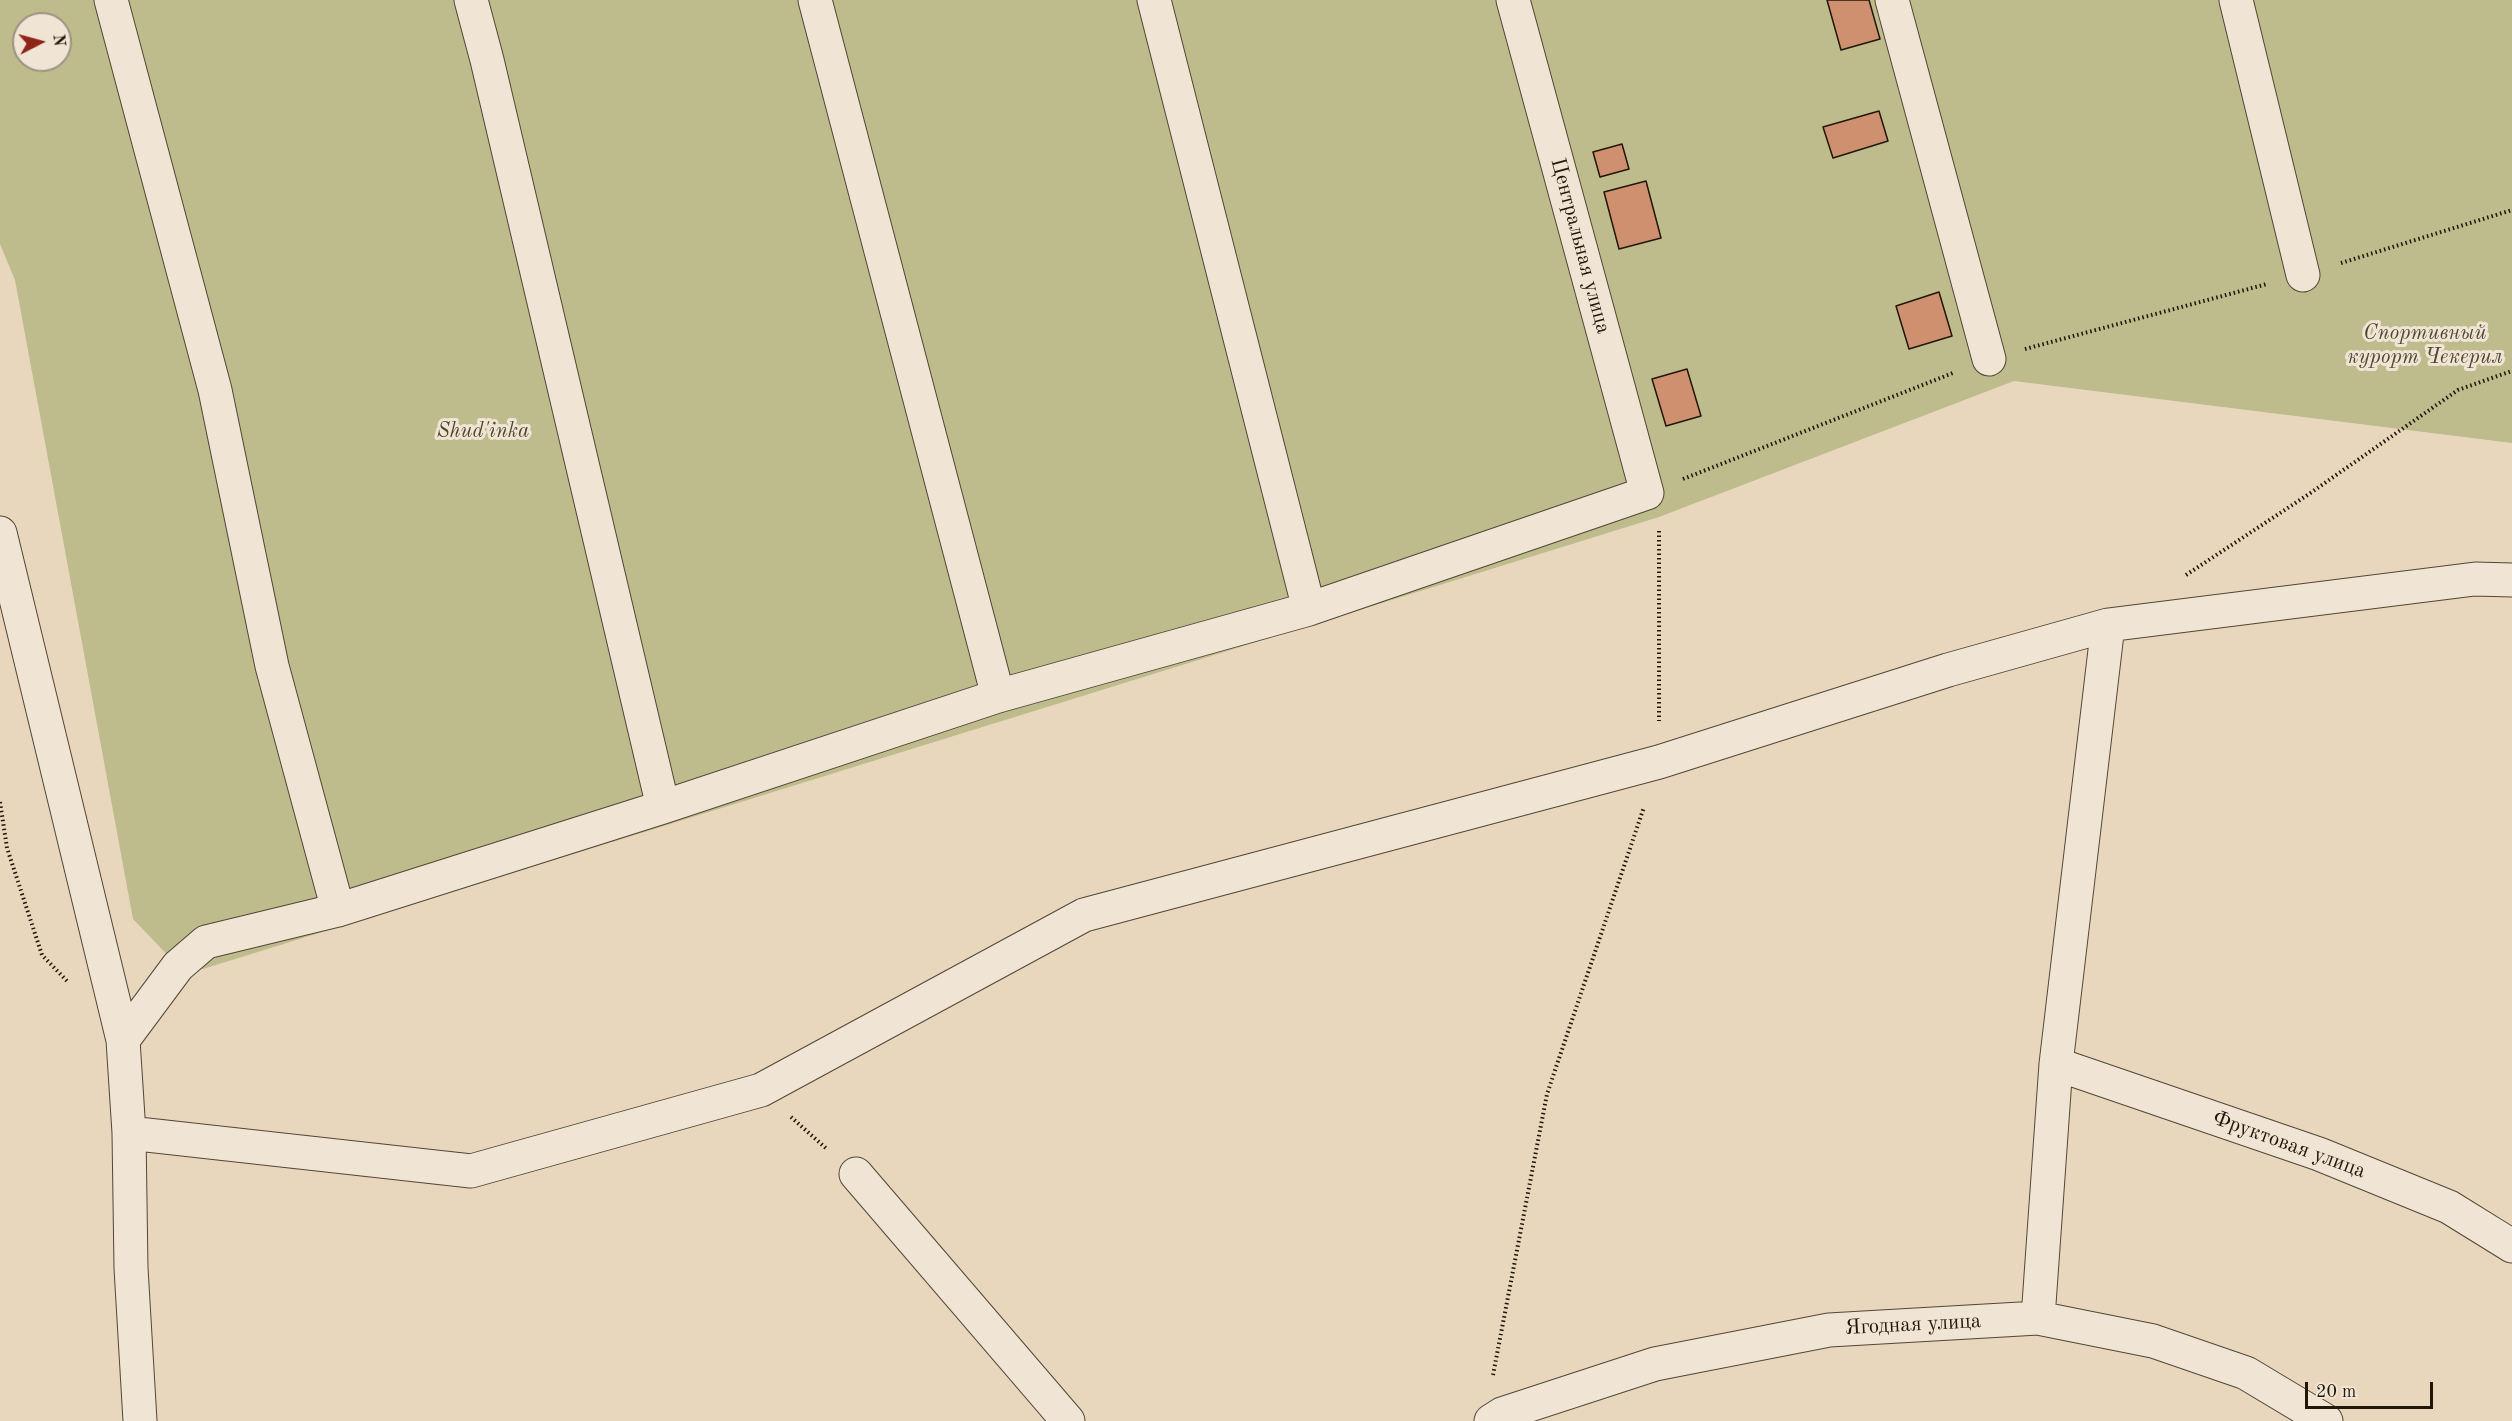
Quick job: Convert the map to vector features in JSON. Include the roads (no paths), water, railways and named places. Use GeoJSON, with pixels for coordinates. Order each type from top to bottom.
{"type":"FeatureCollection","features":[{"type":"Feature","properties":{"kind":"street"},"geometry":{"type":"LineString","coordinates":[[111,0],[215,390],[272,666],[338,910]]}},
{"type":"Feature","properties":{"kind":"street"},"geometry":{"type":"LineString","coordinates":[[471,0],[663,807]]}},
{"type":"Feature","properties":{"kind":"street"},"geometry":{"type":"LineString","coordinates":[[815,0],[998,696]]}},
{"type":"Feature","properties":{"kind":"street"},"geometry":{"type":"LineString","coordinates":[[123,1040],[178,966],[206,942],[338,910],[663,807],[998,696],[1309,609],[1154,0]]}},
{"type":"Feature","properties":{"kind":"street","name":"Центральная улица"},"geometry":{"type":"LineString","coordinates":[[1309,609],[1647,493],[1513,0]]}},
{"type":"Feature","properties":{"kind":"street"},"geometry":{"type":"LineString","coordinates":[[1892,0],[1989,359]]}},
{"type":"Feature","properties":{"kind":"street"},"geometry":{"type":"LineString","coordinates":[[2236,0],[2303,275]]}},
{"type":"Feature","properties":{"kind":"street"},"geometry":{"type":"LineString","coordinates":[[0,533],[123,1040],[129,1133],[132,1268],[140,1421]]}},
{"type":"Feature","properties":{"kind":"street"},"geometry":{"type":"LineString","coordinates":[[129,1133],[471,1171],[760,1090],[1084,915],[1659,762],[1948,670],[2109,625],[2475,579],[2512,580]]}},
{"type":"Feature","properties":{"kind":"street"},"geometry":{"type":"LineString","coordinates":[[2038,1318],[2056,1064],[2109,625]]}},
{"type":"Feature","properties":{"kind":"street","name":"Фруктовая улица"},"geometry":{"type":"LineString","coordinates":[[2056,1064],[2319,1154],[2450,1207],[2512,1246]]}},
{"type":"Feature","properties":{"kind":"street"},"geometry":{"type":"LineString","coordinates":[[856,1174],[1068,1421]]}},
{"type":"Feature","properties":{"kind":"street","name":"Ягодная улица"},"geometry":{"type":"LineString","coordinates":[[1497,1418],[1654,1364],[1829,1330],[2038,1318],[2153,1341],[2246,1373],[2326,1421]]}},
{"type":"Feature","properties":{"kind":"park label","name":"Спортивный курорт Чекерил"},"geometry":{"type":"Point","coordinates":[2425,345]}},
{"type":"Feature","properties":{"kind":"park label","name":"Shud'inka"},"geometry":{"type":"Point","coordinates":[483,431]}}]}
